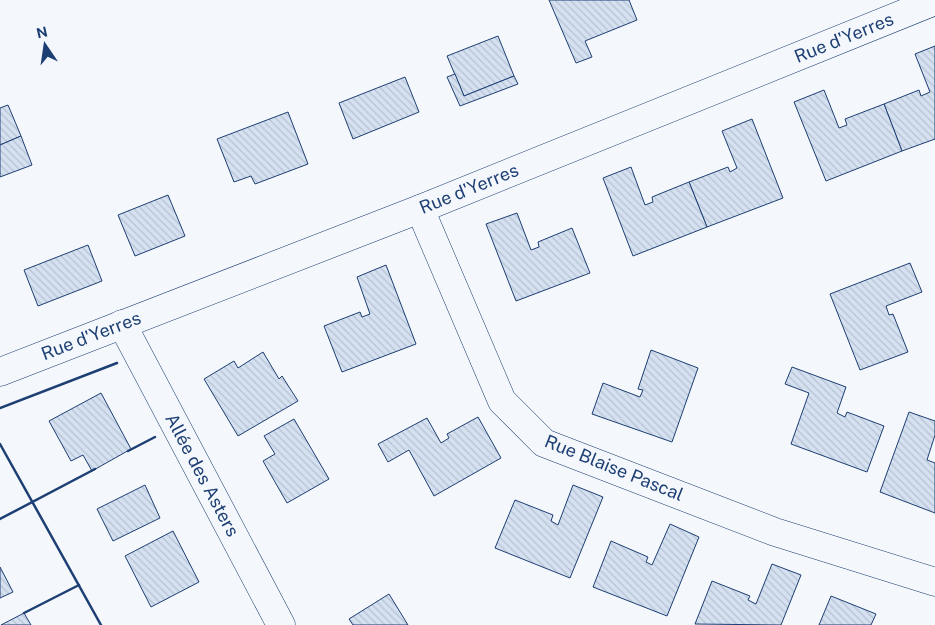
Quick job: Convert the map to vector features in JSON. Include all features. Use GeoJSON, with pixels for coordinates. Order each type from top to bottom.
{"type":"FeatureCollection","features":[{"type":"Feature","properties":{"kind":"street","name":"Rue d'Yerres"},"geometry":{"type":"LineString","coordinates":[[0,372],[420,209],[935,1]]}},
{"type":"Feature","properties":{"kind":"street","name":"Rue Blaise Pascal"},"geometry":{"type":"LineString","coordinates":[[420,209],[502,401],[544,442],[775,532],[935,582]]}},
{"type":"Feature","properties":{"kind":"street","name":"Allée des Asters"},"geometry":{"type":"LineString","coordinates":[[122,324],[281,625]]}},
{"type":"Feature","properties":{"kind":"building"},"geometry":{"type":"Polygon","coordinates":[[[549,0],[629,0],[637,20],[585,41],[592,57],[576,63],[549,0]]]}},
{"type":"Feature","properties":{"kind":"building"},"geometry":{"type":"Polygon","coordinates":[[[498,36],[514,76],[464,96],[447,56],[498,36]]]}},
{"type":"Feature","properties":{"kind":"building"},"geometry":{"type":"Polygon","coordinates":[[[935,46],[935,139],[902,151],[884,104],[919,90],[921,96],[930,92],[915,54],[935,46]]]}},
{"type":"Feature","properties":{"kind":"building"},"geometry":{"type":"Polygon","coordinates":[[[455,74],[464,96],[514,76],[518,84],[460,106],[447,77],[455,74]]]}},
{"type":"Feature","properties":{"kind":"building"},"geometry":{"type":"Polygon","coordinates":[[[405,77],[419,112],[353,139],[339,103],[405,77]]]}},
{"type":"Feature","properties":{"kind":"building"},"geometry":{"type":"Polygon","coordinates":[[[824,90],[839,128],[847,125],[845,119],[884,104],[902,151],[826,181],[794,102],[824,90]]]}},
{"type":"Feature","properties":{"kind":"building"},"geometry":{"type":"Polygon","coordinates":[[[8,105],[21,136],[0,145],[0,108],[8,105]]]}},
{"type":"Feature","properties":{"kind":"building"},"geometry":{"type":"Polygon","coordinates":[[[288,112],[308,164],[255,184],[251,176],[234,182],[217,139],[288,112]]]}},
{"type":"Feature","properties":{"kind":"building"},"geometry":{"type":"Polygon","coordinates":[[[752,119],[783,198],[707,227],[689,182],[728,167],[730,172],[737,168],[722,131],[752,119]]]}},
{"type":"Feature","properties":{"kind":"building"},"geometry":{"type":"Polygon","coordinates":[[[21,136],[32,165],[0,177],[0,145],[21,136]]]}},
{"type":"Feature","properties":{"kind":"building"},"geometry":{"type":"Polygon","coordinates":[[[631,167],[645,205],[653,202],[652,197],[689,182],[707,227],[633,256],[603,178],[631,167]]]}},
{"type":"Feature","properties":{"kind":"building"},"geometry":{"type":"Polygon","coordinates":[[[168,195],[185,236],[135,256],[118,215],[168,195]]]}},
{"type":"Feature","properties":{"kind":"building"},"geometry":{"type":"Polygon","coordinates":[[[517,213],[531,250],[539,247],[538,242],[572,228],[590,273],[516,301],[486,224],[517,213]]]}},
{"type":"Feature","properties":{"kind":"building"},"geometry":{"type":"Polygon","coordinates":[[[88,245],[102,281],[38,306],[24,270],[88,245]]]}},
{"type":"Feature","properties":{"kind":"building"},"geometry":{"type":"Polygon","coordinates":[[[910,263],[922,292],[886,306],[889,315],[893,314],[908,352],[860,370],[830,294],[910,263]]]}},
{"type":"Feature","properties":{"kind":"building"},"geometry":{"type":"Polygon","coordinates":[[[386,265],[416,344],[342,372],[324,326],[360,312],[362,317],[370,314],[357,277],[386,265]]]}},
{"type":"Feature","properties":{"kind":"building"},"geometry":{"type":"Polygon","coordinates":[[[651,350],[698,368],[672,442],[592,414],[603,383],[640,397],[643,390],[638,389],[651,350]]]}},
{"type":"Feature","properties":{"kind":"building"},"geometry":{"type":"Polygon","coordinates":[[[263,352],[279,379],[282,376],[298,401],[238,436],[204,379],[234,361],[238,368],[263,352]]]}},
{"type":"Feature","properties":{"kind":"building"},"geometry":{"type":"Polygon","coordinates":[[[792,367],[846,387],[837,413],[845,417],[847,412],[884,426],[867,472],[791,444],[809,393],[785,384],[792,367]]]}},
{"type":"Feature","properties":{"kind":"building"},"geometry":{"type":"Polygon","coordinates":[[[101,393],[131,449],[92,471],[83,455],[71,461],[49,421],[101,393]]]}},
{"type":"Feature","properties":{"kind":"building"},"geometry":{"type":"Polygon","coordinates":[[[909,412],[935,421],[935,435],[927,460],[935,463],[935,513],[880,492],[909,412]]]}},
{"type":"Feature","properties":{"kind":"building"},"geometry":{"type":"Polygon","coordinates":[[[478,417],[501,458],[434,496],[409,450],[388,462],[378,444],[427,418],[441,443],[449,438],[447,434],[478,417]]]}},
{"type":"Feature","properties":{"kind":"building"},"geometry":{"type":"Polygon","coordinates":[[[294,419],[329,479],[287,503],[263,461],[275,454],[264,436],[294,419]]]}},
{"type":"Feature","properties":{"kind":"building"},"geometry":{"type":"Polygon","coordinates":[[[145,485],[160,518],[113,541],[97,509],[145,485]]]}},
{"type":"Feature","properties":{"kind":"building"},"geometry":{"type":"Polygon","coordinates":[[[573,485],[603,497],[570,578],[495,548],[515,500],[553,515],[551,521],[558,525],[573,485]]]}},
{"type":"Feature","properties":{"kind":"building"},"geometry":{"type":"Polygon","coordinates":[[[670,524],[699,537],[667,616],[593,587],[611,541],[648,557],[646,562],[652,565],[670,524]]]}},
{"type":"Feature","properties":{"kind":"building"},"geometry":{"type":"Polygon","coordinates":[[[173,531],[199,582],[151,607],[125,556],[173,531]]]}},
{"type":"Feature","properties":{"kind":"building"},"geometry":{"type":"Polygon","coordinates":[[[772,564],[801,575],[781,625],[695,624],[712,581],[750,596],[748,600],[756,604],[772,564]]]}},
{"type":"Feature","properties":{"kind":"building"},"geometry":{"type":"Polygon","coordinates":[[[0,567],[13,592],[0,598],[0,567]]]}},
{"type":"Feature","properties":{"kind":"building"},"geometry":{"type":"Polygon","coordinates":[[[389,594],[408,625],[353,625],[349,619],[389,594]]]}},
{"type":"Feature","properties":{"kind":"building"},"geometry":{"type":"Polygon","coordinates":[[[831,596],[876,614],[871,625],[819,625],[831,596]]]}},
{"type":"Feature","properties":{"kind":"building"},"geometry":{"type":"Polygon","coordinates":[[[24,613],[31,625],[1,625],[24,613]]]}},
{"type":"Feature","properties":{"kind":"wall"},"geometry":{"type":"LineString","coordinates":[[0,408],[117,363]]}},
{"type":"Feature","properties":{"kind":"wall"},"geometry":{"type":"LineString","coordinates":[[128,451],[155,437]]}},
{"type":"Feature","properties":{"kind":"wall"},"geometry":{"type":"LineString","coordinates":[[0,444],[101,625]]}},
{"type":"Feature","properties":{"kind":"wall"},"geometry":{"type":"LineString","coordinates":[[0,519],[95,469]]}},
{"type":"Feature","properties":{"kind":"wall"},"geometry":{"type":"LineString","coordinates":[[24,613],[79,585]]}}]}
